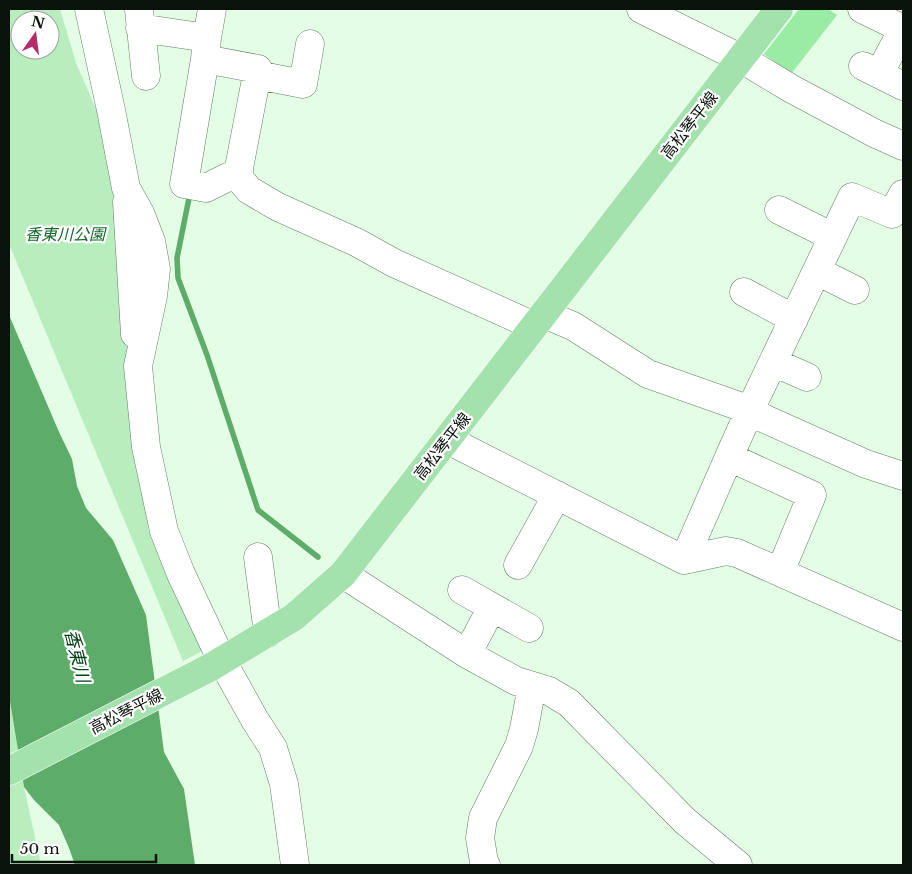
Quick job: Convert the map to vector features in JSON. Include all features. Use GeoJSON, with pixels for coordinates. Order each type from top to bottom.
{"type":"FeatureCollection","features":[{"type":"Feature","properties":{"kind":"main road","name":"高松琴平線"},"geometry":{"type":"LineString","coordinates":[[9,771],[216,664],[294,617],[343,574],[779,9]]}},
{"type":"Feature","properties":{"kind":"street"},"geometry":{"type":"LineString","coordinates":[[89,9],[126,188],[140,213],[151,242],[156,269],[138,366],[146,447],[164,531],[216,664],[274,748],[284,784],[294,865]]}},
{"type":"Feature","properties":{"kind":"street"},"geometry":{"type":"LineString","coordinates":[[212,9],[209,55],[184,184],[206,188],[228,177],[239,178]]}},
{"type":"Feature","properties":{"kind":"street"},"geometry":{"type":"LineString","coordinates":[[641,9],[740,58],[840,115],[903,146]]}},
{"type":"Feature","properties":{"kind":"street"},"geometry":{"type":"LineString","coordinates":[[862,9],[903,29],[871,70],[903,86]]}},
{"type":"Feature","properties":{"kind":"street"},"geometry":{"type":"LineString","coordinates":[[140,18],[209,55],[258,69],[239,168],[239,178],[249,190],[278,206],[356,242],[394,263],[539,320],[573,326],[648,374],[750,410],[765,419],[866,464],[903,476]]}},
{"type":"Feature","properties":{"kind":"street"},"geometry":{"type":"LineString","coordinates":[[140,18],[146,76]]}},
{"type":"Feature","properties":{"kind":"street"},"geometry":{"type":"LineString","coordinates":[[257,75],[303,84],[310,44]]}},
{"type":"Feature","properties":{"kind":"street"},"geometry":{"type":"LineString","coordinates":[[684,560],[750,410],[852,196],[892,214],[903,194]]}},
{"type":"Feature","properties":{"kind":"street"},"geometry":{"type":"LineString","coordinates":[[779,210],[833,237]]}},
{"type":"Feature","properties":{"kind":"street"},"geometry":{"type":"LineString","coordinates":[[817,271],[856,290]]}},
{"type":"Feature","properties":{"kind":"street"},"geometry":{"type":"LineString","coordinates":[[744,292],[794,319]]}},
{"type":"Feature","properties":{"kind":"street"},"geometry":{"type":"LineString","coordinates":[[773,362],[806,377]]}},
{"type":"Feature","properties":{"kind":"street"},"geometry":{"type":"LineString","coordinates":[[448,440],[684,560],[726,551],[737,553],[903,627]]}},
{"type":"Feature","properties":{"kind":"street"},"geometry":{"type":"LineString","coordinates":[[729,458],[812,495],[780,572]]}},
{"type":"Feature","properties":{"kind":"street"},"geometry":{"type":"LineString","coordinates":[[518,565],[557,495]]}},
{"type":"Feature","properties":{"kind":"street"},"geometry":{"type":"LineString","coordinates":[[258,557],[268,633]]}},
{"type":"Feature","properties":{"kind":"street"},"geometry":{"type":"LineString","coordinates":[[343,574],[467,654],[516,681],[549,692],[569,704],[684,820],[738,865]]}},
{"type":"Feature","properties":{"kind":"street"},"geometry":{"type":"LineString","coordinates":[[462,590],[529,628]]}},
{"type":"Feature","properties":{"kind":"street"},"geometry":{"type":"LineString","coordinates":[[467,654],[492,608]]}},
{"type":"Feature","properties":{"kind":"street"},"geometry":{"type":"LineString","coordinates":[[486,865],[480,838],[483,818],[519,746],[532,686]]}},
{"type":"Feature","properties":{"kind":"green space","name":"香東川公園"},"geometry":{"type":"Polygon","coordinates":[[[9,9],[60,9],[76,63],[106,132],[123,255],[135,445],[149,532],[206,649],[183,661],[9,244],[9,9]]]}},
{"type":"Feature","properties":{"kind":"green space"},"geometry":{"type":"Polygon","coordinates":[[[9,695],[24,787],[41,865],[9,865],[9,695]]]}},
{"type":"Feature","properties":{"kind":"water","name":"香東川"},"geometry":{"type":"Polygon","coordinates":[[[9,315],[72,459],[77,486],[86,508],[113,540],[146,615],[164,752],[184,789],[195,865],[75,865],[59,825],[24,787],[9,695],[9,315]]]}},
{"type":"Feature","properties":{"kind":"building"},"geometry":{"type":"Polygon","coordinates":[[[799,9],[828,9],[837,15],[791,74],[764,54],[799,9]]]}},
{"type":"Feature","properties":{"kind":"waterway"},"geometry":{"type":"LineString","coordinates":[[190,193],[177,258],[178,278],[207,355],[258,510],[318,557]]}}]}
